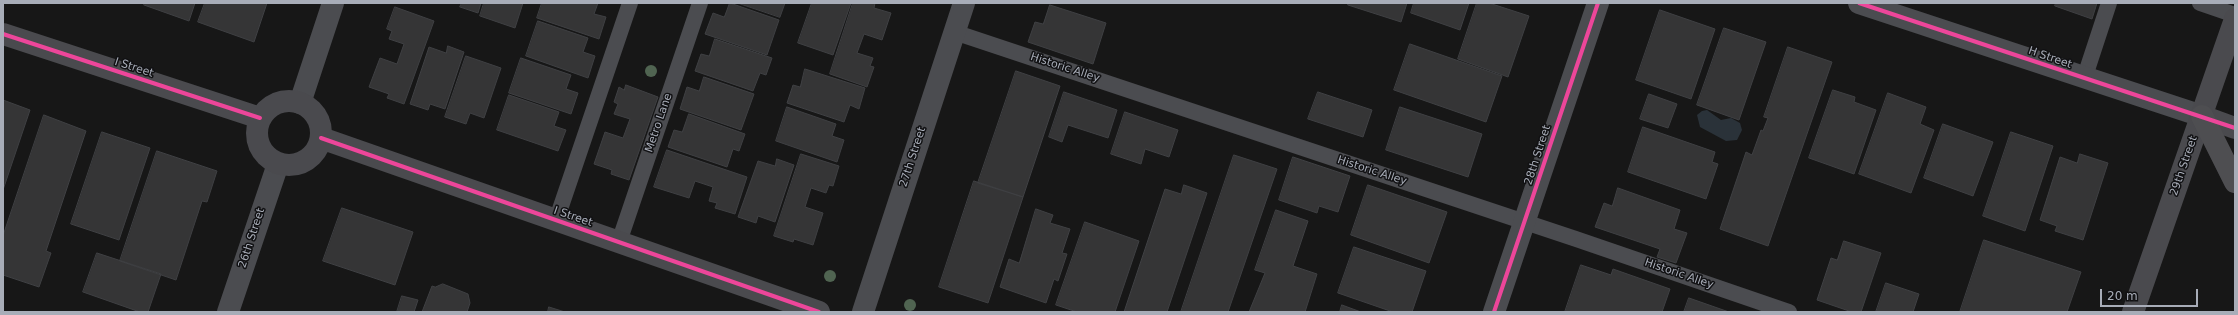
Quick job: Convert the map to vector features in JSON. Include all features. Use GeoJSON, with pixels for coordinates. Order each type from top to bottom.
{"type":"FeatureCollection","features":[{"type":"Feature","properties":{"kind":"highway"},"geometry":{"type":"LineString","coordinates":[[2202,116],[2235,182]]}},
{"type":"Feature","properties":{"kind":"street"},"geometry":{"type":"LineString","coordinates":[[300,103],[332,3]]}},
{"type":"Feature","properties":{"kind":"street","name":"27th Street"},"geometry":{"type":"LineString","coordinates":[[863,312],[964,3]]}},
{"type":"Feature","properties":{"kind":"street","name":"28th Street"},"geometry":{"type":"LineString","coordinates":[[1494,312],[1526,222],[1598,3]]}},
{"type":"Feature","properties":{"kind":"street","name":"H Street"},"geometry":{"type":"LineString","coordinates":[[1860,3],[2084,79],[2202,116],[2235,128]]}},
{"type":"Feature","properties":{"kind":"street","name":"29th Street"},"geometry":{"type":"LineString","coordinates":[[2133,312],[2235,19]]}},
{"type":"Feature","properties":{"kind":"street","name":"I Street"},"geometry":{"type":"LineString","coordinates":[[3,34],[260,118]]}},
{"type":"Feature","properties":{"kind":"street"},"geometry":{"type":"LineString","coordinates":[[291,101],[300,103],[314,113],[319,121],[321,138],[318,148],[305,161],[296,165],[278,164],[269,160],[258,145],[256,136],[260,118],[266,111],[282,102],[291,101]]}},
{"type":"Feature","properties":{"kind":"street","name":"I Street"},"geometry":{"type":"LineString","coordinates":[[321,138],[819,312]]}},
{"type":"Feature","properties":{"kind":"street","name":"26th Street"},"geometry":{"type":"LineString","coordinates":[[228,312],[278,164]]}},
{"type":"Feature","properties":{"kind":"lane"},"geometry":{"type":"LineString","coordinates":[[556,221],[630,3]]}},
{"type":"Feature","properties":{"kind":"lane","name":"Metro Lane"},"geometry":{"type":"LineString","coordinates":[[619,242],[700,3]]}},
{"type":"Feature","properties":{"kind":"lane"},"geometry":{"type":"LineString","coordinates":[[2084,79],[2109,3]]}},
{"type":"Feature","properties":{"kind":"lane"},"geometry":{"type":"LineString","coordinates":[[2200,3],[2235,15]]}},
{"type":"Feature","properties":{"kind":"lane","name":"Historic Alley"},"geometry":{"type":"LineString","coordinates":[[954,32],[1526,222],[1789,312]]}},
{"type":"Feature","properties":{"kind":"shaded area"},"geometry":{"type":"Polygon","coordinates":[[[1707,110],[1721,120],[1731,118],[1740,123],[1742,130],[1737,140],[1726,141],[1700,127],[1697,115],[1702,111],[1707,110]]]}},
{"type":"Feature","properties":{"kind":"building"},"geometry":{"type":"Polygon","coordinates":[[[145,3],[195,3],[189,21],[144,5],[145,3]]]}},
{"type":"Feature","properties":{"kind":"building"},"geometry":{"type":"Polygon","coordinates":[[[205,3],[267,3],[254,42],[198,22],[205,3]]]}},
{"type":"Feature","properties":{"kind":"building"},"geometry":{"type":"Polygon","coordinates":[[[462,3],[481,3],[478,13],[460,7],[462,3]]]}},
{"type":"Feature","properties":{"kind":"building"},"geometry":{"type":"Polygon","coordinates":[[[484,3],[523,3],[515,28],[480,16],[484,3]]]}},
{"type":"Feature","properties":{"kind":"building"},"geometry":{"type":"Polygon","coordinates":[[[542,3],[598,3],[594,14],[606,17],[599,39],[537,18],[542,3]]]}},
{"type":"Feature","properties":{"kind":"building"},"geometry":{"type":"Polygon","coordinates":[[[730,3],[779,20],[767,55],[705,34],[713,13],[724,17],[730,3]]]}},
{"type":"Feature","properties":{"kind":"building"},"geometry":{"type":"Polygon","coordinates":[[[738,3],[785,3],[780,17],[738,3]]]}},
{"type":"Feature","properties":{"kind":"building"},"geometry":{"type":"Polygon","coordinates":[[[812,3],[851,3],[833,55],[798,43],[812,3]]]}},
{"type":"Feature","properties":{"kind":"building"},"geometry":{"type":"Polygon","coordinates":[[[853,3],[875,3],[874,8],[891,13],[882,40],[864,34],[857,53],[873,58],[870,66],[874,67],[867,87],[830,74],[853,3]]]}},
{"type":"Feature","properties":{"kind":"building"},"geometry":{"type":"Polygon","coordinates":[[[1348,3],[1407,3],[1401,22],[1348,5],[1348,3]]]}},
{"type":"Feature","properties":{"kind":"building"},"geometry":{"type":"Polygon","coordinates":[[[1414,3],[1469,3],[1460,30],[1411,13],[1414,3]]]}},
{"type":"Feature","properties":{"kind":"building"},"geometry":{"type":"Polygon","coordinates":[[[1477,3],[1489,3],[1529,16],[1508,77],[1458,59],[1477,3]]]}},
{"type":"Feature","properties":{"kind":"building"},"geometry":{"type":"Polygon","coordinates":[[[2056,3],[2097,3],[2092,19],[2055,6],[2056,3]]]}},
{"type":"Feature","properties":{"kind":"building"},"geometry":{"type":"Polygon","coordinates":[[[1050,5],[1106,23],[1093,64],[1028,42],[1035,22],[1043,24],[1050,5]]]}},
{"type":"Feature","properties":{"kind":"building"},"geometry":{"type":"Polygon","coordinates":[[[395,7],[434,21],[404,104],[387,98],[389,94],[369,87],[380,58],[397,64],[404,44],[389,39],[392,31],[387,29],[395,7]]]}},
{"type":"Feature","properties":{"kind":"building"},"geometry":{"type":"Polygon","coordinates":[[[1660,10],[1715,29],[1691,99],[1636,80],[1660,10]]]}},
{"type":"Feature","properties":{"kind":"building"},"geometry":{"type":"Polygon","coordinates":[[[538,21],[588,38],[583,52],[595,56],[588,78],[526,56],[538,21]]]}},
{"type":"Feature","properties":{"kind":"building"},"geometry":{"type":"Polygon","coordinates":[[[1724,28],[1766,42],[1739,120],[1697,105],[1724,28]]]}},
{"type":"Feature","properties":{"kind":"building"},"geometry":{"type":"Polygon","coordinates":[[[715,39],[772,58],[766,75],[760,73],[753,91],[695,71],[701,54],[709,56],[715,39]]]}},
{"type":"Feature","properties":{"kind":"building"},"geometry":{"type":"Polygon","coordinates":[[[1410,44],[1502,76],[1486,122],[1394,90],[1410,44]]]}},
{"type":"Feature","properties":{"kind":"building"},"geometry":{"type":"Polygon","coordinates":[[[448,46],[464,52],[445,109],[430,104],[428,110],[410,104],[429,47],[446,53],[448,46]]]}},
{"type":"Feature","properties":{"kind":"building"},"geometry":{"type":"Polygon","coordinates":[[[1788,47],[1832,62],[1768,246],[1720,229],[1746,152],[1752,155],[1761,130],[1763,131],[1768,118],[1764,117],[1788,47]]]}},
{"type":"Feature","properties":{"kind":"building"},"geometry":{"type":"Polygon","coordinates":[[[466,56],[501,68],[484,118],[470,113],[466,124],[445,117],[466,56]]]}},
{"type":"Feature","properties":{"kind":"building"},"geometry":{"type":"Polygon","coordinates":[[[521,58],[571,75],[566,89],[578,93],[571,114],[509,93],[521,58]]]}},
{"type":"Feature","properties":{"kind":"building"},"geometry":{"type":"Polygon","coordinates":[[[805,69],[865,88],[859,109],[850,105],[844,122],[787,103],[793,85],[800,87],[805,69]]]}},
{"type":"Feature","properties":{"kind":"building"},"geometry":{"type":"Polygon","coordinates":[[[1016,71],[1060,86],[1023,197],[978,183],[1016,71]]]}},
{"type":"Feature","properties":{"kind":"building"},"geometry":{"type":"Polygon","coordinates":[[[704,77],[754,94],[741,130],[680,109],[687,87],[699,91],[704,77]]]}},
{"type":"Feature","properties":{"kind":"building"},"geometry":{"type":"Polygon","coordinates":[[[626,85],[658,97],[629,180],[611,174],[612,170],[594,164],[605,132],[623,138],[630,119],[614,114],[618,104],[614,102],[619,87],[624,90],[626,85]]]}},
{"type":"Feature","properties":{"kind":"building"},"geometry":{"type":"Polygon","coordinates":[[[1833,90],[1855,97],[1854,102],[1876,110],[1854,174],[1809,158],[1833,90]]]}},
{"type":"Feature","properties":{"kind":"building"},"geometry":{"type":"Polygon","coordinates":[[[1064,92],[1117,110],[1108,138],[1068,125],[1062,142],[1049,137],[1064,92]]]}},
{"type":"Feature","properties":{"kind":"building"},"geometry":{"type":"Polygon","coordinates":[[[1318,92],[1372,110],[1363,137],[1308,119],[1318,92]]]}},
{"type":"Feature","properties":{"kind":"building"},"geometry":{"type":"Polygon","coordinates":[[[1888,93],[1926,107],[1920,124],[1934,130],[1911,193],[1859,174],[1888,93]]]}},
{"type":"Feature","properties":{"kind":"building"},"geometry":{"type":"Polygon","coordinates":[[[1649,94],[1677,104],[1668,128],[1640,119],[1649,94]]]}},
{"type":"Feature","properties":{"kind":"building"},"geometry":{"type":"Polygon","coordinates":[[[509,95],[559,112],[554,126],[566,130],[558,151],[497,130],[509,95]]]}},
{"type":"Feature","properties":{"kind":"building"},"geometry":{"type":"Polygon","coordinates":[[[3,100],[30,110],[3,190],[3,100]]]}},
{"type":"Feature","properties":{"kind":"building"},"geometry":{"type":"Polygon","coordinates":[[[787,107],[836,124],[832,136],[844,140],[837,162],[776,141],[787,107]]]}},
{"type":"Feature","properties":{"kind":"building"},"geometry":{"type":"Polygon","coordinates":[[[1400,107],[1482,134],[1468,177],[1386,150],[1400,107]]]}},
{"type":"Feature","properties":{"kind":"building"},"geometry":{"type":"Polygon","coordinates":[[[1125,112],[1178,130],[1169,157],[1145,149],[1141,164],[1111,154],[1125,112]]]}},
{"type":"Feature","properties":{"kind":"building"},"geometry":{"type":"Polygon","coordinates":[[[689,114],[745,134],[739,151],[733,149],[727,167],[668,147],[674,130],[682,132],[689,114]]]}},
{"type":"Feature","properties":{"kind":"building"},"geometry":{"type":"Polygon","coordinates":[[[44,115],[86,131],[46,251],[51,253],[39,287],[3,275],[3,236],[44,115]]]}},
{"type":"Feature","properties":{"kind":"building"},"geometry":{"type":"Polygon","coordinates":[[[1943,124],[1993,142],[1973,196],[1924,178],[1943,124]]]}},
{"type":"Feature","properties":{"kind":"building"},"geometry":{"type":"Polygon","coordinates":[[[1643,127],[1715,152],[1712,162],[1718,164],[1706,199],[1628,172],[1643,127]]]}},
{"type":"Feature","properties":{"kind":"building"},"geometry":{"type":"Polygon","coordinates":[[[102,132],[150,148],[119,240],[71,224],[102,132]]]}},
{"type":"Feature","properties":{"kind":"building"},"geometry":{"type":"Polygon","coordinates":[[[2011,132],[2053,146],[2025,231],[1983,216],[2011,132]]]}},
{"type":"Feature","properties":{"kind":"building"},"geometry":{"type":"Polygon","coordinates":[[[667,150],[747,177],[735,214],[715,208],[717,203],[709,201],[713,187],[695,181],[689,198],[654,187],[667,150]]]}},
{"type":"Feature","properties":{"kind":"building"},"geometry":{"type":"Polygon","coordinates":[[[157,151],[217,171],[207,202],[202,201],[176,280],[120,261],[157,151]]]}},
{"type":"Feature","properties":{"kind":"building"},"geometry":{"type":"Polygon","coordinates":[[[801,154],[839,166],[833,186],[829,185],[826,193],[811,188],[805,207],[823,213],[813,245],[794,239],[793,242],[774,236],[801,154]]]}},
{"type":"Feature","properties":{"kind":"building"},"geometry":{"type":"Polygon","coordinates":[[[2080,154],[2108,163],[2083,240],[2055,231],[2057,226],[2040,220],[2060,157],[2077,163],[2080,154]]]}},
{"type":"Feature","properties":{"kind":"building"},"geometry":{"type":"Polygon","coordinates":[[[1234,155],[1277,169],[1228,312],[1181,312],[1234,155]]]}},
{"type":"Feature","properties":{"kind":"building"},"geometry":{"type":"Polygon","coordinates":[[[1293,157],[1350,176],[1338,212],[1319,206],[1317,213],[1279,200],[1293,157]]]}},
{"type":"Feature","properties":{"kind":"building"},"geometry":{"type":"Polygon","coordinates":[[[777,159],[794,165],[775,222],[758,216],[756,223],[738,217],[758,161],[775,166],[777,159]]]}},
{"type":"Feature","properties":{"kind":"building"},"geometry":{"type":"Polygon","coordinates":[[[974,181],[1023,197],[988,303],[939,287],[974,181]]]}},
{"type":"Feature","properties":{"kind":"building"},"geometry":{"type":"Polygon","coordinates":[[[1184,185],[1207,193],[1167,312],[1124,312],[1165,189],[1181,194],[1184,185]]]}},
{"type":"Feature","properties":{"kind":"building"},"geometry":{"type":"Polygon","coordinates":[[[1368,185],[1447,212],[1429,263],[1351,235],[1368,185]]]}},
{"type":"Feature","properties":{"kind":"building"},"geometry":{"type":"Polygon","coordinates":[[[1618,188],[1680,210],[1674,229],[1687,233],[1676,263],[1657,257],[1660,249],[1595,227],[1604,203],[1612,206],[1618,188]]]}},
{"type":"Feature","properties":{"kind":"building"},"geometry":{"type":"Polygon","coordinates":[[[342,208],[413,232],[395,285],[323,261],[342,208]]]}},
{"type":"Feature","properties":{"kind":"building"},"geometry":{"type":"Polygon","coordinates":[[[1036,209],[1053,215],[1050,223],[1070,229],[1062,253],[1067,254],[1058,281],[1054,279],[1046,303],[1000,287],[1009,259],[1019,263],[1036,209]]]}},
{"type":"Feature","properties":{"kind":"building"},"geometry":{"type":"Polygon","coordinates":[[[1276,210],[1308,221],[1293,266],[1317,274],[1305,312],[1249,312],[1265,273],[1255,270],[1276,210]]]}},
{"type":"Feature","properties":{"kind":"building"},"geometry":{"type":"Polygon","coordinates":[[[1085,222],[1139,241],[1115,312],[1077,312],[1056,305],[1085,222]]]}},
{"type":"Feature","properties":{"kind":"building"},"geometry":{"type":"Polygon","coordinates":[[[1984,240],[2081,272],[2067,312],[1960,312],[1984,240]]]}},
{"type":"Feature","properties":{"kind":"building"},"geometry":{"type":"Polygon","coordinates":[[[1844,241],[1881,253],[1861,312],[1852,312],[1817,300],[1831,258],[1837,260],[1844,241]]]}},
{"type":"Feature","properties":{"kind":"building"},"geometry":{"type":"Polygon","coordinates":[[[1354,247],[1426,271],[1412,312],[1393,312],[1338,293],[1354,247]]]}},
{"type":"Feature","properties":{"kind":"building"},"geometry":{"type":"Polygon","coordinates":[[[97,253],[161,274],[148,312],[140,312],[83,292],[97,253]]]}},
{"type":"Feature","properties":{"kind":"building"},"geometry":{"type":"Polygon","coordinates":[[[1581,265],[1611,275],[1613,269],[1670,289],[1662,312],[1565,312],[1581,265]]]}},
{"type":"Feature","properties":{"kind":"building"},"geometry":{"type":"Polygon","coordinates":[[[1886,283],[1919,294],[1913,312],[1876,312],[1886,283]]]}},
{"type":"Feature","properties":{"kind":"building"},"geometry":{"type":"Polygon","coordinates":[[[443,284],[468,294],[470,303],[467,312],[422,312],[432,286],[435,287],[443,284]]]}},
{"type":"Feature","properties":{"kind":"building"},"geometry":{"type":"Polygon","coordinates":[[[402,296],[418,300],[414,312],[397,312],[402,296]]]}},
{"type":"Feature","properties":{"kind":"building"},"geometry":{"type":"Polygon","coordinates":[[[1689,298],[1729,312],[1684,312],[1689,298]]]}},
{"type":"Feature","properties":{"kind":"building"},"geometry":{"type":"Polygon","coordinates":[[[1342,305],[1361,312],[1340,312],[1342,305]]]}},
{"type":"Feature","properties":{"kind":"building"},"geometry":{"type":"Polygon","coordinates":[[[549,307],[565,312],[548,312],[549,307]]]}},
{"type":"Feature","properties":{"kind":"cycle path"},"geometry":{"type":"LineString","coordinates":[[1494,312],[1598,3]]}},
{"type":"Feature","properties":{"kind":"cycle path"},"geometry":{"type":"LineString","coordinates":[[1859,3],[2235,128]]}},
{"type":"Feature","properties":{"kind":"cycle path"},"geometry":{"type":"LineString","coordinates":[[3,34],[260,118]]}},
{"type":"Feature","properties":{"kind":"cycle path"},"geometry":{"type":"LineString","coordinates":[[321,138],[819,312]]}}]}
